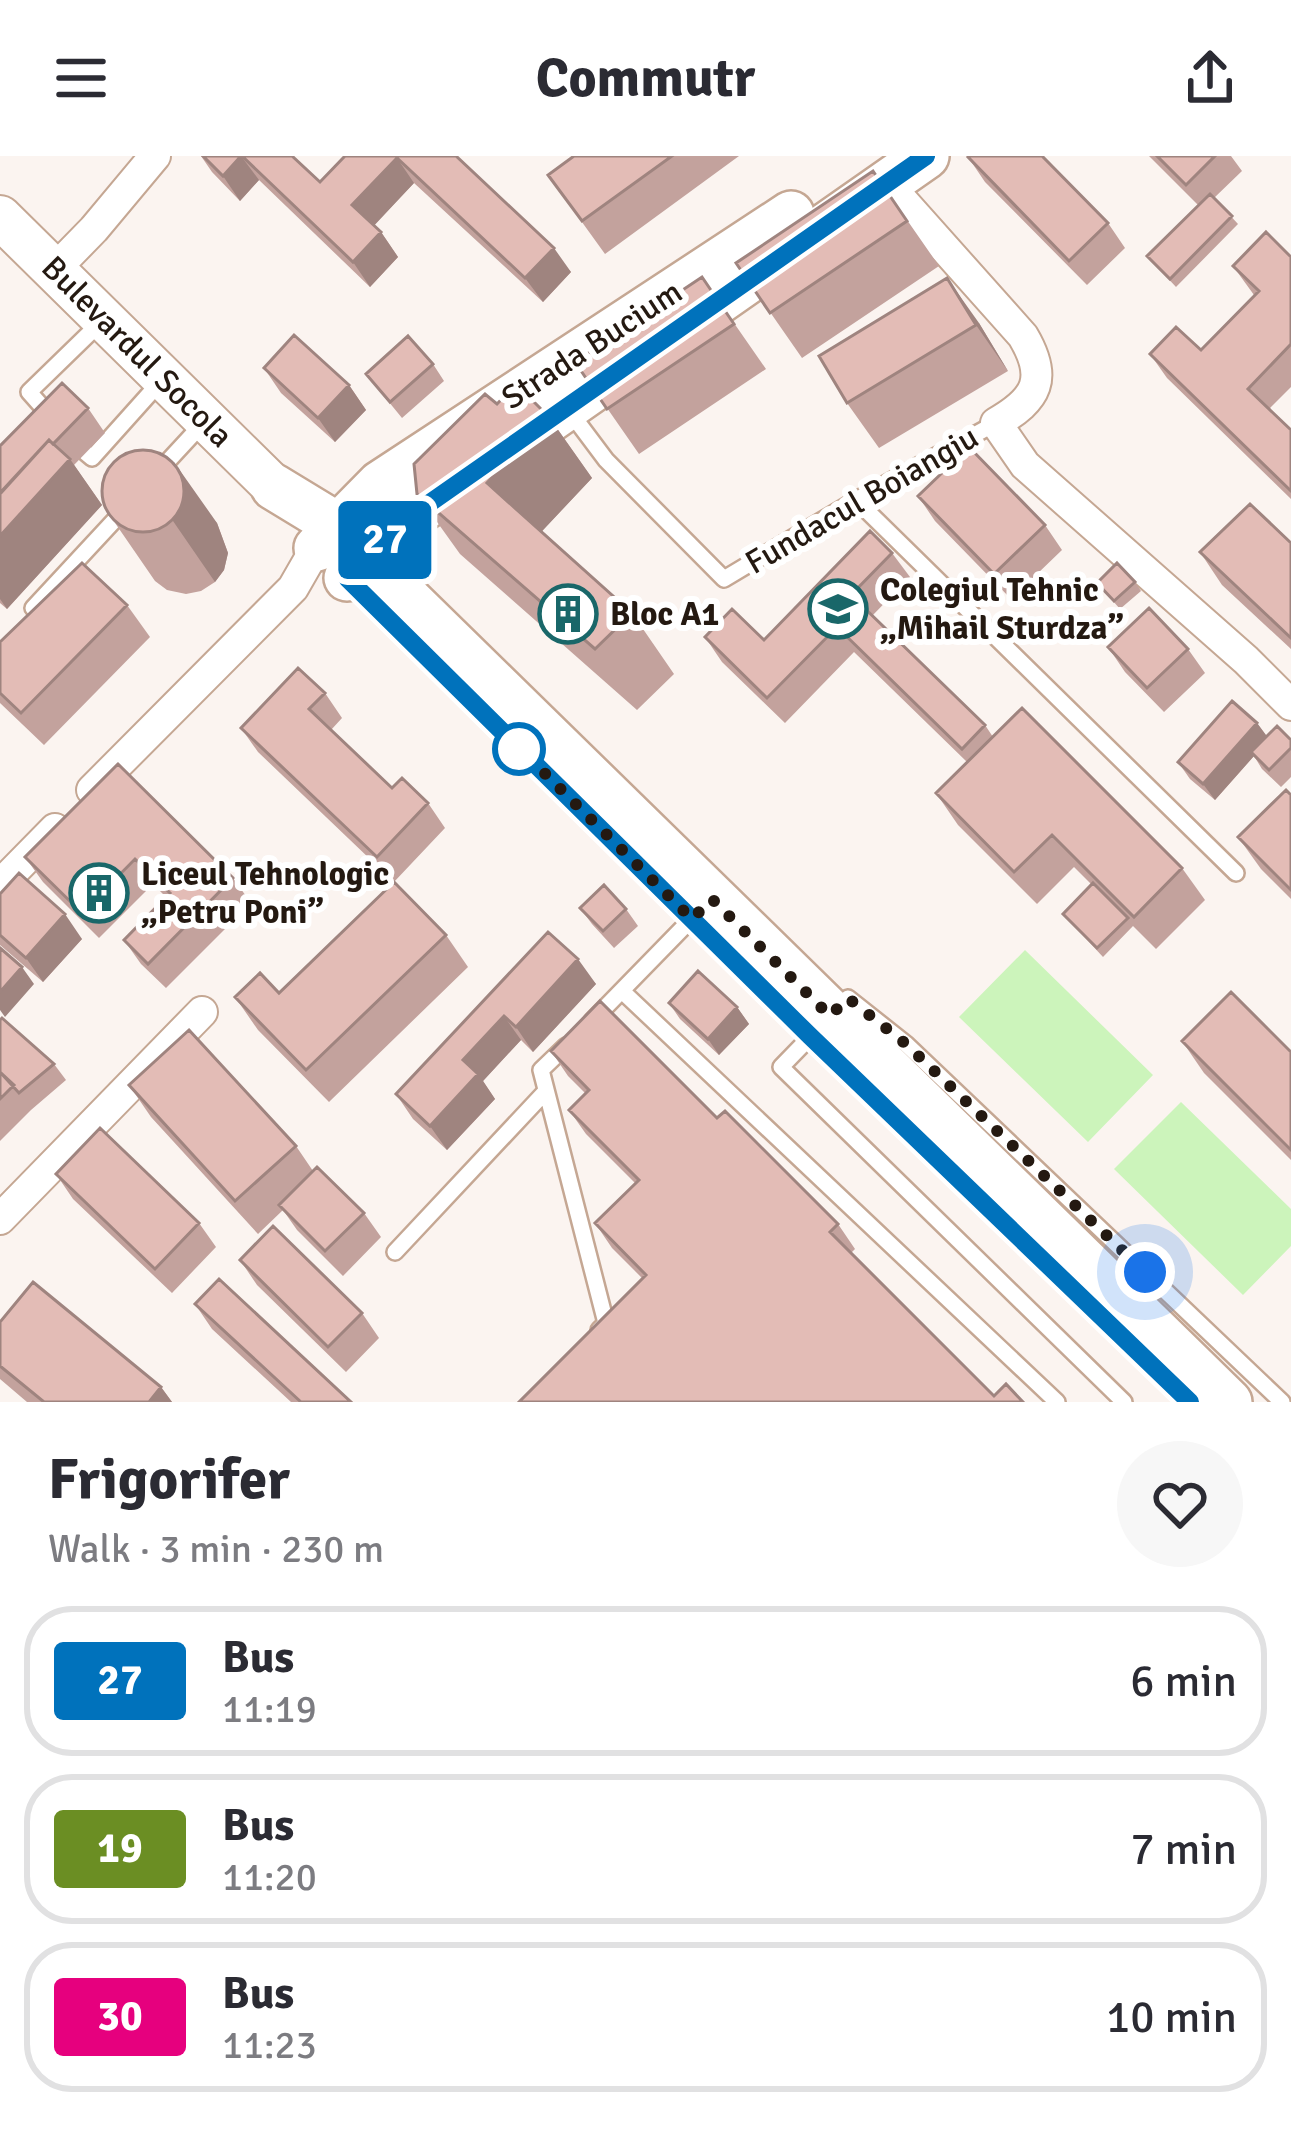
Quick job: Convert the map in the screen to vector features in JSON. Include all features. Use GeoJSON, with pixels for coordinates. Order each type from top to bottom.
{"type":"FeatureCollection","features":[{"type":"Feature","properties":{"kind":"main road","name":"Strada Bucium"},"geometry":{"type":"LineString","coordinates":[[341,553],[404,521],[898,164]]}},
{"type":"Feature","properties":{"kind":"main road","name":"Bulevardul Socola"},"geometry":{"type":"LineString","coordinates":[[0,217],[1089,1287],[1190,1402]]}},
{"type":"Feature","properties":{"kind":"main road","name":"Bulevardul Socola"},"geometry":{"type":"LineString","coordinates":[[1089,1287],[1229,1402]]}},
{"type":"Feature","properties":{"kind":"street"},"geometry":{"type":"LineString","coordinates":[[54,270],[155,156]]}},
{"type":"Feature","properties":{"kind":"street"},"geometry":{"type":"LineString","coordinates":[[898,164],[900,198],[1023,336],[1037,360],[1035,389],[1020,410],[997,423],[1025,465],[1291,705]]}},
{"type":"Feature","properties":{"kind":"street"},"geometry":{"type":"LineString","coordinates":[[0,885],[293,587],[341,553]]}},
{"type":"Feature","properties":{"kind":"street"},"geometry":{"type":"LineString","coordinates":[[0,1220],[202,1012]]}},
{"type":"Feature","properties":{"kind":"lane"},"geometry":{"type":"LineString","coordinates":[[59,427],[29,392],[104,319]]}},
{"type":"Feature","properties":{"kind":"lane"},"geometry":{"type":"LineString","coordinates":[[86,453],[92,458],[164,378]]}},
{"type":"Feature","properties":{"kind":"lane"},"geometry":{"type":"LineString","coordinates":[[34,608],[206,420]]}},
{"type":"Feature","properties":{"kind":"lane","name":"Fundacul Boiangiu"},"geometry":{"type":"LineString","coordinates":[[579,424],[606,460],[724,579],[997,423]]}},
{"type":"Feature","properties":{"kind":"lane"},"geometry":{"type":"LineString","coordinates":[[856,500],[1236,873]]}},
{"type":"Feature","properties":{"kind":"lane"},"geometry":{"type":"LineString","coordinates":[[590,1339],[606,1323],[541,1070],[702,909]]}},
{"type":"Feature","properties":{"kind":"lane"},"geometry":{"type":"LineString","coordinates":[[622,992],[1057,1402]]}},
{"type":"Feature","properties":{"kind":"lane"},"geometry":{"type":"LineString","coordinates":[[1124,1402],[781,1066],[848,998],[906,1044],[1288,1402]]}},
{"type":"Feature","properties":{"kind":"lane"},"geometry":{"type":"LineString","coordinates":[[394,1252],[546,1090]]}},
{"type":"Feature","properties":{"kind":"green space"},"geometry":{"type":"Polygon","coordinates":[[[1025,950],[1153,1075],[1088,1142],[959,1017],[1025,950]]]}},
{"type":"Feature","properties":{"kind":"green space"},"geometry":{"type":"Polygon","coordinates":[[[1181,1102],[1291,1209],[1291,1246],[1243,1295],[1114,1169],[1181,1102]]]}},
{"type":"Feature","properties":{"kind":"building"},"geometry":{"type":"Polygon","coordinates":[[[203,156],[241,156],[223,176],[203,156]]]}},
{"type":"Feature","properties":{"kind":"building"},"geometry":{"type":"Polygon","coordinates":[[[242,156],[292,156],[320,182],[345,156],[456,156],[554,248],[525,278],[397,158],[352,205],[381,232],[353,262],[242,156]]]}},
{"type":"Feature","properties":{"kind":"building"},"geometry":{"type":"Polygon","coordinates":[[[574,156],[672,156],[582,221],[548,175],[574,156]]]}},
{"type":"Feature","properties":{"kind":"building"},"geometry":{"type":"Polygon","coordinates":[[[969,156],[1042,156],[1108,223],[1069,261],[969,156]]]}},
{"type":"Feature","properties":{"kind":"building"},"geometry":{"type":"Polygon","coordinates":[[[1157,156],[1215,156],[1186,185],[1157,156]]]}},
{"type":"Feature","properties":{"kind":"building"},"geometry":{"type":"Polygon","coordinates":[[[873,171],[907,221],[770,313],[736,263],[873,171]]]}},
{"type":"Feature","properties":{"kind":"building"},"geometry":{"type":"Polygon","coordinates":[[[1210,194],[1232,216],[1170,279],[1147,256],[1210,194]]]}},
{"type":"Feature","properties":{"kind":"building"},"geometry":{"type":"Polygon","coordinates":[[[1266,232],[1291,257],[1291,344],[1248,389],[1291,430],[1291,491],[1150,354],[1176,327],[1201,350],[1259,291],[1233,266],[1266,232]]]}},
{"type":"Feature","properties":{"kind":"building"},"geometry":{"type":"Polygon","coordinates":[[[702,277],[734,324],[607,409],[575,362],[702,277]]]}},
{"type":"Feature","properties":{"kind":"building"},"geometry":{"type":"Polygon","coordinates":[[[947,278],[976,325],[847,403],[819,356],[947,278]]]}},
{"type":"Feature","properties":{"kind":"building"},"geometry":{"type":"Polygon","coordinates":[[[294,335],[349,385],[318,418],[264,368],[294,335]]]}},
{"type":"Feature","properties":{"kind":"building"},"geometry":{"type":"Polygon","coordinates":[[[408,336],[433,364],[390,402],[366,374],[408,336]]]}},
{"type":"Feature","properties":{"kind":"building"},"geometry":{"type":"Polygon","coordinates":[[[62,383],[88,408],[53,444],[49,440],[0,493],[0,446],[62,383]]]}},
{"type":"Feature","properties":{"kind":"building"},"geometry":{"type":"Polygon","coordinates":[[[516,384],[549,417],[487,483],[632,613],[595,649],[417,494],[414,464],[485,394],[497,404],[516,384]]]}},
{"type":"Feature","properties":{"kind":"building"},"geometry":{"type":"Polygon","coordinates":[[[49,440],[70,459],[0,536],[0,494],[49,440]]]}},
{"type":"Feature","properties":{"kind":"building"},"geometry":{"type":"Polygon","coordinates":[[[969,447],[1045,525],[994,574],[918,496],[969,447]]]}},
{"type":"Feature","properties":{"kind":"building"},"geometry":{"type":"Polygon","coordinates":[[[143,450],[172,462],[184,491],[172,520],[143,532],[114,520],[102,491],[114,462],[143,450]]]}},
{"type":"Feature","properties":{"kind":"building"},"geometry":{"type":"Polygon","coordinates":[[[1250,504],[1291,543],[1291,638],[1200,552],[1250,504]]]}},
{"type":"Feature","properties":{"kind":"building"},"geometry":{"type":"Polygon","coordinates":[[[870,531],[892,553],[851,595],[985,725],[962,749],[837,627],[767,698],[705,637],[732,609],[764,640],[870,531]]]}},
{"type":"Feature","properties":{"kind":"building"},"geometry":{"type":"Polygon","coordinates":[[[82,563],[127,605],[21,713],[0,693],[0,642],[82,563]]]}},
{"type":"Feature","properties":{"kind":"building"},"geometry":{"type":"Polygon","coordinates":[[[1117,563],[1135,582],[1114,601],[1097,583],[1117,563]]]}},
{"type":"Feature","properties":{"kind":"building"},"geometry":{"type":"Polygon","coordinates":[[[1149,608],[1188,649],[1147,688],[1108,647],[1149,608]]]}},
{"type":"Feature","properties":{"kind":"building"},"geometry":{"type":"Polygon","coordinates":[[[298,668],[325,693],[309,709],[392,788],[402,778],[428,803],[377,857],[241,728],[298,668]]]}},
{"type":"Feature","properties":{"kind":"building"},"geometry":{"type":"Polygon","coordinates":[[[1232,701],[1257,723],[1203,784],[1178,762],[1232,701]]]}},
{"type":"Feature","properties":{"kind":"building"},"geometry":{"type":"Polygon","coordinates":[[[1022,708],[1182,868],[1134,917],[1052,835],[1014,872],[936,793],[1022,708]]]}},
{"type":"Feature","properties":{"kind":"building"},"geometry":{"type":"Polygon","coordinates":[[[1277,726],[1291,740],[1291,748],[1269,770],[1251,752],[1277,726]]]}},
{"type":"Feature","properties":{"kind":"building","name":"Liceul Tehnologic „Petru Poni”"},"geometry":{"type":"Polygon","coordinates":[[[118,764],[233,878],[148,964],[124,940],[170,893],[135,859],[82,913],[25,857],[118,764]]]}},
{"type":"Feature","properties":{"kind":"building"},"geometry":{"type":"Polygon","coordinates":[[[1286,790],[1291,795],[1291,890],[1238,837],[1286,790]]]}},
{"type":"Feature","properties":{"kind":"building"},"geometry":{"type":"Polygon","coordinates":[[[19,873],[65,914],[26,958],[0,935],[0,894],[19,873]]]}},
{"type":"Feature","properties":{"kind":"building"},"geometry":{"type":"Polygon","coordinates":[[[394,882],[446,935],[306,1070],[235,997],[260,973],[279,993],[394,882]]]}},
{"type":"Feature","properties":{"kind":"building"},"geometry":{"type":"Polygon","coordinates":[[[1093,883],[1128,918],[1097,948],[1063,914],[1093,883]]]}},
{"type":"Feature","properties":{"kind":"building"},"geometry":{"type":"Polygon","coordinates":[[[604,885],[626,909],[603,931],[580,908],[604,885]]]}},
{"type":"Feature","properties":{"kind":"building"},"geometry":{"type":"Polygon","coordinates":[[[548,932],[578,959],[516,1027],[504,1016],[463,1060],[478,1074],[430,1126],[396,1094],[548,932]]]}},
{"type":"Feature","properties":{"kind":"building"},"geometry":{"type":"Polygon","coordinates":[[[0,948],[22,967],[0,992],[0,948]]]}},
{"type":"Feature","properties":{"kind":"building"},"geometry":{"type":"Polygon","coordinates":[[[698,971],[737,1007],[708,1039],[669,1003],[698,971]]]}},
{"type":"Feature","properties":{"kind":"building"},"geometry":{"type":"Polygon","coordinates":[[[1231,992],[1291,1052],[1291,1150],[1182,1041],[1231,992]]]}},
{"type":"Feature","properties":{"kind":"building"},"geometry":{"type":"Polygon","coordinates":[[[600,1001],[717,1118],[725,1111],[838,1224],[830,1232],[994,1396],[1006,1384],[1023,1402],[519,1402],[646,1275],[595,1223],[639,1180],[569,1110],[589,1090],[551,1051],[600,1001]]]}},
{"type":"Feature","properties":{"kind":"building"},"geometry":{"type":"Polygon","coordinates":[[[2,1018],[54,1064],[19,1093],[0,1072],[2,1018]]]}},
{"type":"Feature","properties":{"kind":"building"},"geometry":{"type":"Polygon","coordinates":[[[189,1030],[296,1146],[235,1201],[129,1085],[189,1030]]]}},
{"type":"Feature","properties":{"kind":"building"},"geometry":{"type":"Polygon","coordinates":[[[0,1072],[14,1085],[0,1099],[0,1072]]]}},
{"type":"Feature","properties":{"kind":"building"},"geometry":{"type":"Polygon","coordinates":[[[100,1128],[199,1223],[155,1269],[56,1174],[100,1128]]]}},
{"type":"Feature","properties":{"kind":"building"},"geometry":{"type":"Polygon","coordinates":[[[317,1167],[364,1213],[325,1251],[279,1205],[317,1167]]]}},
{"type":"Feature","properties":{"kind":"building"},"geometry":{"type":"Polygon","coordinates":[[[273,1226],[362,1313],[328,1347],[240,1260],[273,1226]]]}},
{"type":"Feature","properties":{"kind":"building"},"geometry":{"type":"Polygon","coordinates":[[[219,1279],[351,1402],[301,1402],[195,1304],[219,1279]]]}},
{"type":"Feature","properties":{"kind":"building"},"geometry":{"type":"Polygon","coordinates":[[[33,1282],[161,1387],[149,1402],[44,1402],[0,1366],[0,1322],[33,1282]]]}},
{"type":"Feature","properties":{"kind":"bus line","name":"27"},"geometry":{"type":"LineString","coordinates":[[926,156],[404,521],[347,578],[810,1036],[1190,1402]]}},
{"type":"Feature","properties":{"kind":"place","name":"Colegiul Tehnic „Mihail Sturdza”"},"geometry":{"type":"Point","coordinates":[838,609]}},
{"type":"Feature","properties":{"kind":"place","name":"Bloc A1"},"geometry":{"type":"Point","coordinates":[568,614]}},
{"type":"Feature","properties":{"kind":"place","name":"Liceul Tehnologic „Petru Poni”"},"geometry":{"type":"Point","coordinates":[99,893]}},
{"type":"Feature","properties":{"kind":"route"},"geometry":{"type":"LineString","coordinates":[[519,749],[517,746],[692,919],[712,899],[830,1016],[848,998],[906,1044],[1145,1272]]}}]}
